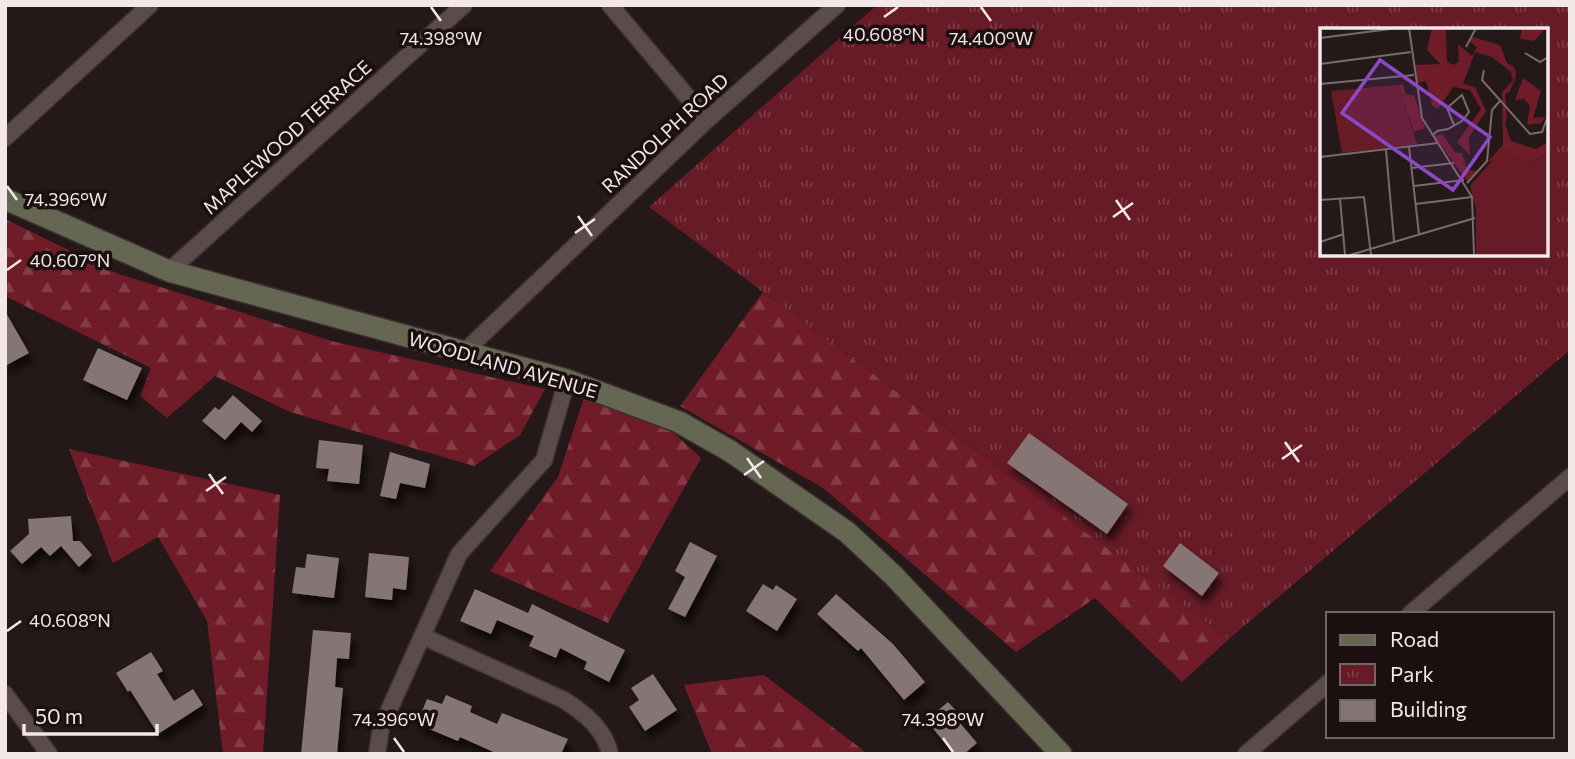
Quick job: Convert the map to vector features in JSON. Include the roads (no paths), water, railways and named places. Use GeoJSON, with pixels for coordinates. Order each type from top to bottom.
{"type":"FeatureCollection","features":[{"type":"Feature","properties":{"kind":"street"},"geometry":{"type":"LineString","coordinates":[[5,138],[150,5]]}},
{"type":"Feature","properties":{"kind":"street","name":"MAPLEWOOD TERRACE"},"geometry":{"type":"LineString","coordinates":[[169,271],[464,5]]}},
{"type":"Feature","properties":{"kind":"street"},"geometry":{"type":"LineString","coordinates":[[610,5],[707,120]]}},
{"type":"Feature","properties":{"kind":"street","name":"RANDOLPH ROAD"},"geometry":{"type":"LineString","coordinates":[[463,354],[707,120],[837,5]]}},
{"type":"Feature","properties":{"kind":"street","name":"WOODLAND AVENUE"},"geometry":{"type":"LineString","coordinates":[[5,199],[169,271],[463,354],[567,380],[679,422],[730,451],[847,532],[893,575],[1061,754]]}},
{"type":"Feature","properties":{"kind":"street"},"geometry":{"type":"LineString","coordinates":[[377,754],[381,728],[459,554],[544,460],[567,380]]}},
{"type":"Feature","properties":{"kind":"street"},"geometry":{"type":"LineString","coordinates":[[1412,612],[1570,477]]}},
{"type":"Feature","properties":{"kind":"street"},"geometry":{"type":"LineString","coordinates":[[422,636],[564,700],[585,713],[608,743],[610,754]]}},
{"type":"Feature","properties":{"kind":"street"},"geometry":{"type":"LineString","coordinates":[[1245,754],[1326,685]]}},
{"type":"Feature","properties":{"kind":"street"},"geometry":{"type":"LineString","coordinates":[[5,694],[49,754]]}}]}
